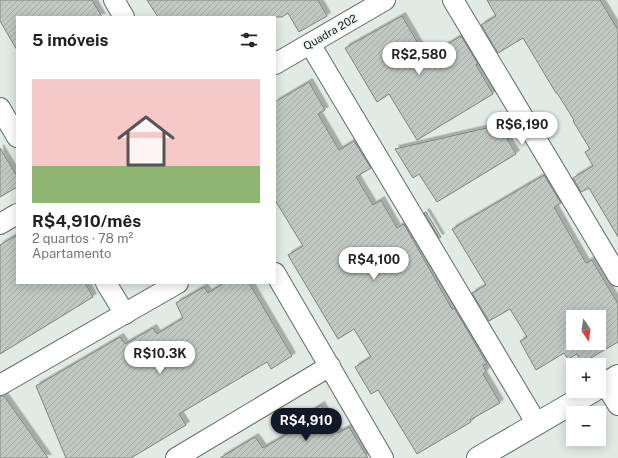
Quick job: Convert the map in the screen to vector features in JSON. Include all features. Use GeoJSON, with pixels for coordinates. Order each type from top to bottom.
{"type":"FeatureCollection","features":[{"type":"Feature","properties":{"kind":"street"},"geometry":{"type":"LineString","coordinates":[[114,0],[123,16]]}},
{"type":"Feature","properties":{"kind":"street","name":"Quadra 202"},"geometry":{"type":"LineString","coordinates":[[276,63],[384,0]]}},
{"type":"Feature","properties":{"kind":"street"},"geometry":{"type":"LineString","coordinates":[[454,0],[618,276]]}},
{"type":"Feature","properties":{"kind":"street"},"geometry":{"type":"LineString","coordinates":[[310,44],[537,424]]}},
{"type":"Feature","properties":{"kind":"street"},"geometry":{"type":"LineString","coordinates":[[0,108],[16,135]]}},
{"type":"Feature","properties":{"kind":"street"},"geometry":{"type":"LineString","coordinates":[[0,224],[16,215]]}},
{"type":"Feature","properties":{"kind":"street"},"geometry":{"type":"LineString","coordinates":[[276,275],[383,458]]}},
{"type":"Feature","properties":{"kind":"street"},"geometry":{"type":"LineString","coordinates":[[107,284],[125,314]]}},
{"type":"Feature","properties":{"kind":"street"},"geometry":{"type":"LineString","coordinates":[[0,385],[176,284]]}},
{"type":"Feature","properties":{"kind":"street"},"geometry":{"type":"LineString","coordinates":[[176,458],[330,366]]}},
{"type":"Feature","properties":{"kind":"street"},"geometry":{"type":"LineString","coordinates":[[606,388],[618,406]]}},
{"type":"Feature","properties":{"kind":"street"},"geometry":{"type":"LineString","coordinates":[[478,458],[582,398]]}},
{"type":"Feature","properties":{"kind":"building"},"geometry":{"type":"Polygon","coordinates":[[[0,0],[92,0],[101,16],[16,16],[16,48],[0,21],[0,0]]]}},
{"type":"Feature","properties":{"kind":"building"},"geometry":{"type":"Polygon","coordinates":[[[147,0],[318,0],[327,16],[299,32],[288,13],[282,17],[157,16],[147,0]]]}},
{"type":"Feature","properties":{"kind":"building"},"geometry":{"type":"Polygon","coordinates":[[[487,0],[600,0],[618,30],[618,237],[589,188],[581,192],[573,178],[593,166],[585,152],[590,149],[573,121],[574,120],[523,38],[498,53],[481,25],[496,16],[487,0]]]}},
{"type":"Feature","properties":{"kind":"building"},"geometry":{"type":"Polygon","coordinates":[[[402,16],[426,57],[461,36],[478,64],[476,65],[493,94],[417,140],[389,94],[377,102],[345,48],[402,16]]]}},
{"type":"Feature","properties":{"kind":"building"},"geometry":{"type":"Polygon","coordinates":[[[309,82],[325,110],[318,114],[339,150],[354,141],[371,168],[356,177],[373,205],[381,200],[397,228],[404,224],[452,309],[454,308],[487,364],[483,365],[486,371],[483,374],[500,403],[470,420],[471,422],[417,454],[378,390],[371,394],[355,367],[371,357],[354,329],[338,339],[288,255],[303,246],[276,202],[276,101],[309,82]]]}},
{"type":"Feature","properties":{"kind":"building"},"geometry":{"type":"Polygon","coordinates":[[[504,124],[512,137],[507,139],[516,154],[437,202],[419,174],[413,178],[395,149],[504,124]]]}},
{"type":"Feature","properties":{"kind":"building"},"geometry":{"type":"Polygon","coordinates":[[[0,148],[16,174],[16,188],[0,197],[0,148]]]}},
{"type":"Feature","properties":{"kind":"building"},"geometry":{"type":"Polygon","coordinates":[[[544,175],[561,203],[554,207],[586,263],[592,260],[618,304],[618,342],[606,349],[606,310],[566,310],[566,350],[604,350],[591,358],[579,358],[577,354],[567,358],[564,353],[536,370],[520,341],[527,337],[510,309],[489,321],[472,293],[486,285],[452,229],[544,175]]]}},
{"type":"Feature","properties":{"kind":"building"},"geometry":{"type":"Polygon","coordinates":[[[426,212],[441,237],[439,238],[424,213],[426,212]]]}},
{"type":"Feature","properties":{"kind":"building"},"geometry":{"type":"Polygon","coordinates":[[[16,236],[16,284],[86,284],[93,297],[0,354],[0,245],[16,236]]]}},
{"type":"Feature","properties":{"kind":"building"},"geometry":{"type":"Polygon","coordinates":[[[222,284],[250,284],[292,356],[271,369],[267,362],[179,414],[186,425],[131,458],[66,458],[36,386],[120,337],[125,344],[153,328],[157,334],[183,318],[176,303],[204,287],[208,293],[222,284]]]}},
{"type":"Feature","properties":{"kind":"building"},"geometry":{"type":"Polygon","coordinates":[[[0,396],[4,396],[48,458],[0,458],[0,396]]]}},
{"type":"Feature","properties":{"kind":"building"},"geometry":{"type":"Polygon","coordinates":[[[321,405],[338,433],[349,427],[368,458],[220,458],[255,437],[263,448],[291,432],[287,426],[321,405]]]}}]}
